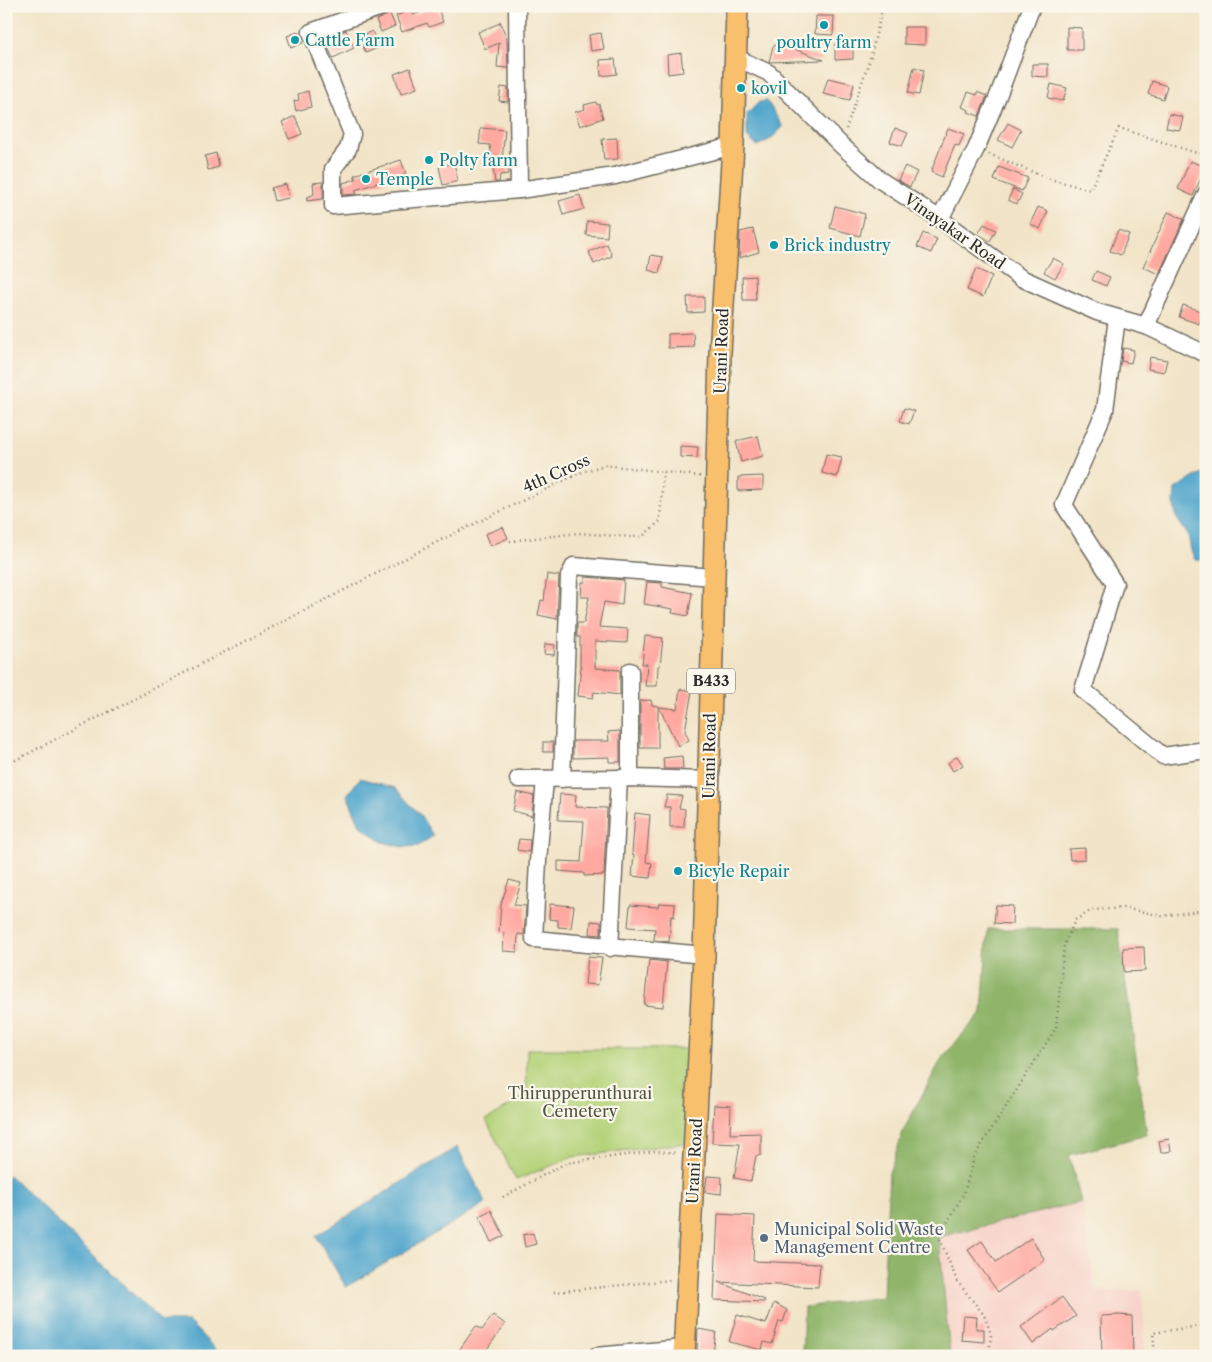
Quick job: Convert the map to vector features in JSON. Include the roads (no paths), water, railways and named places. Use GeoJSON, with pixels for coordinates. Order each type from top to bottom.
{"type":"FeatureCollection","features":[{"type":"Feature","properties":{"kind":"main road","name":"Urani Road"},"geometry":{"type":"LineString","coordinates":[[684,1352],[704,955],[720,354],[732,146],[737,6]]}},
{"type":"Feature","properties":{"kind":"street"},"geometry":{"type":"LineString","coordinates":[[384,6],[312,32],[352,134],[348,149],[333,169],[334,206],[519,190],[615,176],[732,146]]}},
{"type":"Feature","properties":{"kind":"street"},"geometry":{"type":"LineString","coordinates":[[517,6],[519,190]]}},
{"type":"Feature","properties":{"kind":"street"},"geometry":{"type":"LineString","coordinates":[[940,219],[976,149],[1032,6]]}},
{"type":"Feature","properties":{"kind":"street","name":"Vinayakar Road"},"geometry":{"type":"LineString","coordinates":[[735,57],[769,73],[841,145],[880,180],[940,219],[1021,278],[1097,312],[1146,326],[1206,354]]}},
{"type":"Feature","properties":{"kind":"street"},"geometry":{"type":"LineString","coordinates":[[1146,326],[1206,194]]}},
{"type":"Feature","properties":{"kind":"street"},"geometry":{"type":"LineString","coordinates":[[1117,318],[1105,410],[1064,504],[1115,584],[1083,690],[1163,756],[1206,750]]}},
{"type":"Feature","properties":{"kind":"street"},"geometry":{"type":"LineString","coordinates":[[562,779],[569,576],[574,566],[713,577]]}},
{"type":"Feature","properties":{"kind":"street"},"geometry":{"type":"LineString","coordinates":[[610,948],[624,778],[630,671]]}},
{"type":"Feature","properties":{"kind":"street"},"geometry":{"type":"LineString","coordinates":[[518,779],[624,778],[709,780]]}},
{"type":"Feature","properties":{"kind":"street"},"geometry":{"type":"LineString","coordinates":[[545,779],[534,940],[704,955]]}},
{"type":"Feature","properties":{"kind":"street"},"geometry":{"type":"LineString","coordinates":[[596,1356],[684,1352]]}},
{"type":"Feature","properties":{"kind":"water"},"geometry":{"type":"Polygon","coordinates":[[[767,101],[783,127],[771,139],[757,146],[747,137],[747,114],[759,102],[767,101]]]}},
{"type":"Feature","properties":{"kind":"water"},"geometry":{"type":"Polygon","coordinates":[[[1206,470],[1206,560],[1195,560],[1188,535],[1176,517],[1175,489],[1206,470]]]}},
{"type":"Feature","properties":{"kind":"water"},"geometry":{"type":"Polygon","coordinates":[[[360,778],[395,788],[421,816],[433,836],[418,846],[404,847],[382,842],[360,825],[347,795],[360,778]]]}},
{"type":"Feature","properties":{"kind":"water"},"geometry":{"type":"Polygon","coordinates":[[[457,1147],[486,1203],[346,1287],[316,1236],[457,1147]]]}},
{"type":"Feature","properties":{"kind":"water"},"geometry":{"type":"Polygon","coordinates":[[[9,1175],[162,1322],[189,1322],[222,1356],[6,1356],[6,1178],[9,1175]]]}},
{"type":"Feature","properties":{"kind":"place","name":"poultry farm"},"geometry":{"type":"Point","coordinates":[824,25]}},
{"type":"Feature","properties":{"kind":"place","name":"Cattle Farm"},"geometry":{"type":"Point","coordinates":[295,40]}},
{"type":"Feature","properties":{"kind":"place","name":"kovil"},"geometry":{"type":"Point","coordinates":[741,88]}},
{"type":"Feature","properties":{"kind":"place","name":"Polty farm"},"geometry":{"type":"Point","coordinates":[429,160]}},
{"type":"Feature","properties":{"kind":"place","name":"Temple"},"geometry":{"type":"Point","coordinates":[366,179]}},
{"type":"Feature","properties":{"kind":"place","name":"Brick industry"},"geometry":{"type":"Point","coordinates":[774,245]}},
{"type":"Feature","properties":{"kind":"place","name":"Bicyle Repair"},"geometry":{"type":"Point","coordinates":[678,871]}},
{"type":"Feature","properties":{"kind":"place","name":"Municipal Solid Waste Management Centre"},"geometry":{"type":"Point","coordinates":[764,1238]}},
{"type":"Feature","properties":{"kind":"park label","name":"Thirupperunthurai Cemetery"},"geometry":{"type":"Point","coordinates":[580,1102]}}]}
